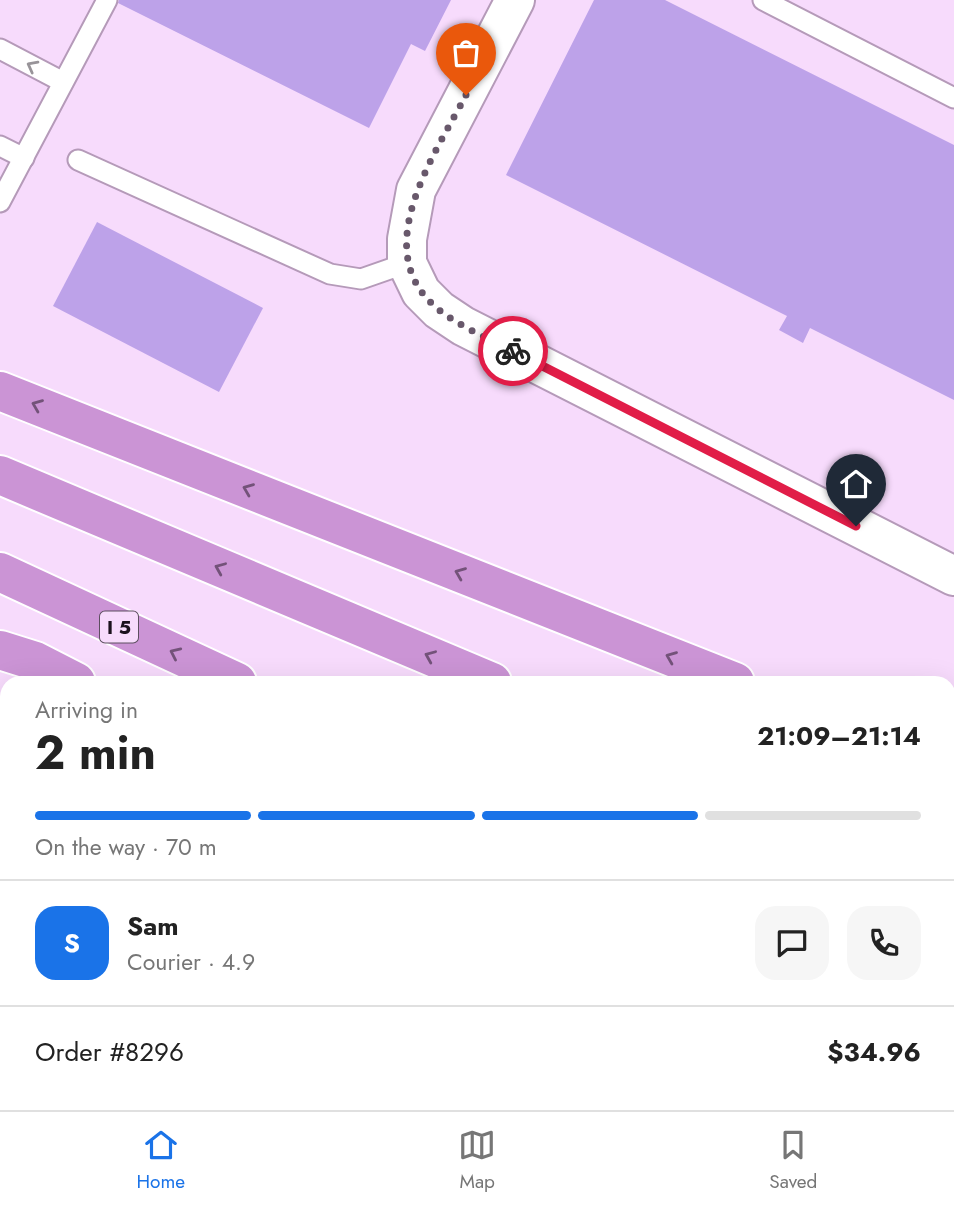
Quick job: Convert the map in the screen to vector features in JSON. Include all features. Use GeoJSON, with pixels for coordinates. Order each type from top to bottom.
{"type":"FeatureCollection","features":[{"type":"Feature","properties":{"kind":"highway"},"geometry":{"type":"LineString","coordinates":[[0,391],[720,676]]}},
{"type":"Feature","properties":{"kind":"highway"},"geometry":{"type":"LineString","coordinates":[[0,475],[478,676]]}},
{"type":"Feature","properties":{"kind":"highway","name":"I 5"},"geometry":{"type":"LineString","coordinates":[[0,572],[224,676]]}},
{"type":"Feature","properties":{"kind":"highway"},"geometry":{"type":"LineString","coordinates":[[0,650],[35,661],[64,676]]}},
{"type":"Feature","properties":{"kind":"street"},"geometry":{"type":"LineString","coordinates":[[515,0],[416,190],[407,239],[407,263],[421,292],[439,310],[463,326],[954,576]]}},
{"type":"Feature","properties":{"kind":"lane"},"geometry":{"type":"LineString","coordinates":[[0,202],[107,0]]}},
{"type":"Feature","properties":{"kind":"lane"},"geometry":{"type":"LineString","coordinates":[[763,0],[954,98]]}},
{"type":"Feature","properties":{"kind":"lane"},"geometry":{"type":"LineString","coordinates":[[0,49],[63,82]]}},
{"type":"Feature","properties":{"kind":"lane"},"geometry":{"type":"LineString","coordinates":[[0,146],[24,158]]}},
{"type":"Feature","properties":{"kind":"lane"},"geometry":{"type":"LineString","coordinates":[[78,160],[330,274],[361,279],[407,263]]}},
{"type":"Feature","properties":{"kind":"building"},"geometry":{"type":"Polygon","coordinates":[[[119,0],[451,0],[425,51],[411,44],[369,128],[118,3],[119,0]]]}},
{"type":"Feature","properties":{"kind":"building"},"geometry":{"type":"Polygon","coordinates":[[[594,0],[665,0],[954,145],[954,400],[810,328],[803,343],[779,330],[787,316],[506,175],[594,0]]]}},
{"type":"Feature","properties":{"kind":"building"},"geometry":{"type":"Polygon","coordinates":[[[97,222],[263,308],[219,392],[53,306],[97,222]]]}},
{"type":"Feature","properties":{"kind":"way so far"},"geometry":{"type":"LineString","coordinates":[[466,95],[416,190],[407,239],[407,263],[421,292],[439,310],[463,326],[513,351]]}},
{"type":"Feature","properties":{"kind":"route"},"geometry":{"type":"LineString","coordinates":[[513,351],[856,526]]}}]}
